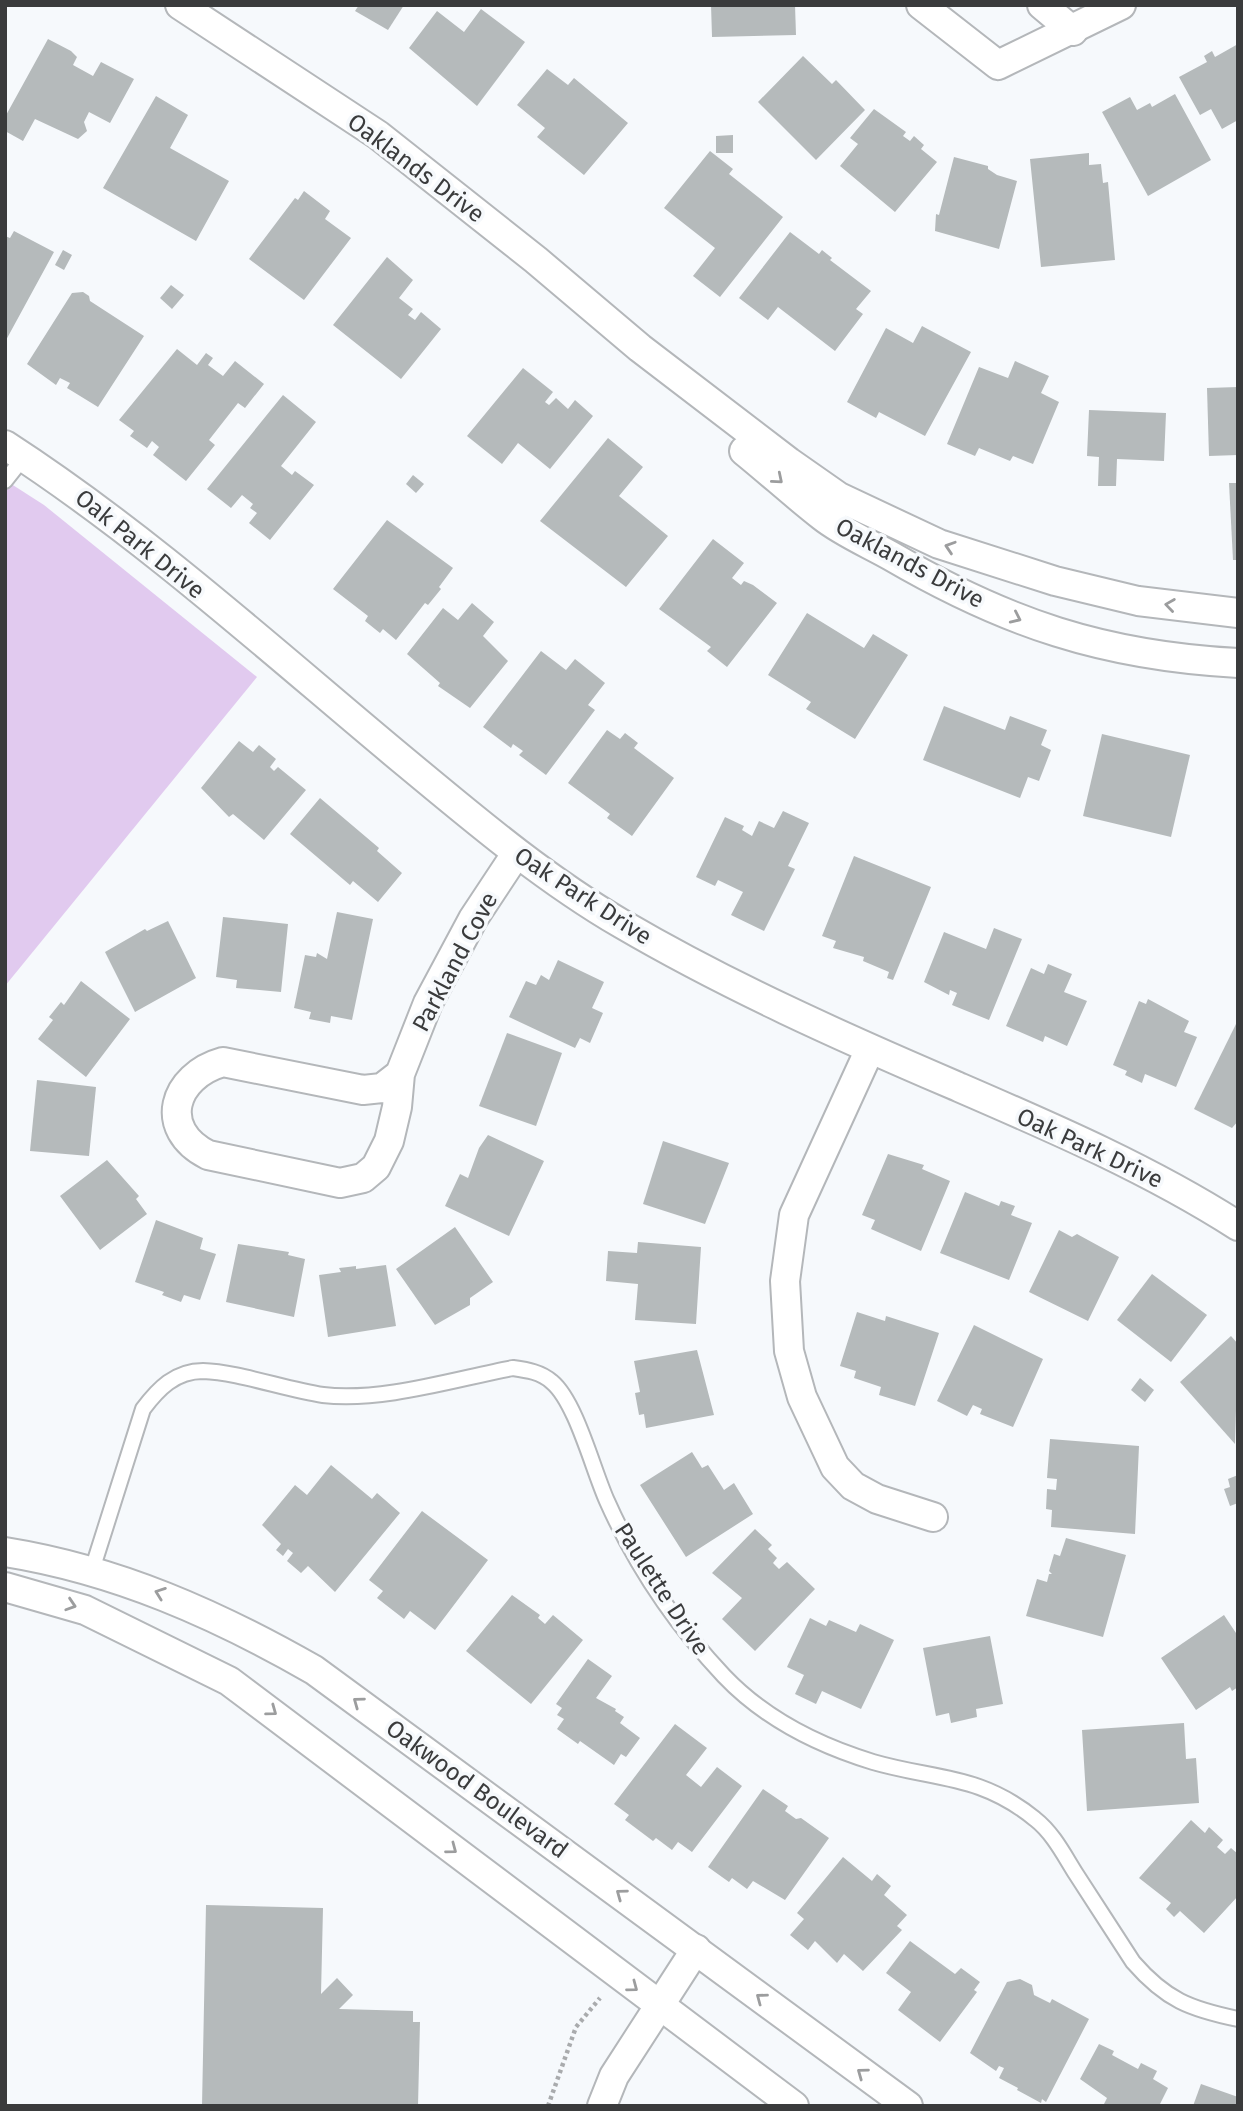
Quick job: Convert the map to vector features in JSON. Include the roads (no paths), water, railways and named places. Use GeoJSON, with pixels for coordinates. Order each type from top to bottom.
{"type":"FeatureCollection","features":[{"type":"Feature","properties":{"kind":"street","name":"Oaklands Drive"},"geometry":{"type":"LineString","coordinates":[[180,5],[378,135],[536,260],[640,348],[839,497],[939,544],[1055,580],[1138,601],[1238,613]]}},
{"type":"Feature","properties":{"kind":"street"},"geometry":{"type":"LineString","coordinates":[[921,5],[998,65],[1073,31],[1121,5]]}},
{"type":"Feature","properties":{"kind":"street"},"geometry":{"type":"LineString","coordinates":[[1042,5],[1073,31]]}},
{"type":"Feature","properties":{"kind":"street","name":"Oaklands Drive"},"geometry":{"type":"LineString","coordinates":[[640,348],[723,433],[824,517],[926,576],[1038,628],[1151,655],[1238,663]]}},
{"type":"Feature","properties":{"kind":"street","name":"Oak Park Drive"},"geometry":{"type":"LineString","coordinates":[[15,451],[78,493],[171,567],[516,854],[621,924],[696,965],[870,1049],[1163,1181],[1238,1226]]}},
{"type":"Feature","properties":{"kind":"street","name":"Parkland Cove"},"geometry":{"type":"LineString","coordinates":[[400,1074],[382,1088],[363,1090],[223,1062],[205,1067],[188,1080],[180,1094],[179,1124],[191,1146],[208,1155],[341,1183],[363,1178],[376,1167],[389,1141],[397,1107],[400,1074],[428,1003],[473,919],[516,854]]}},
{"type":"Feature","properties":{"kind":"street"},"geometry":{"type":"LineString","coordinates":[[870,1049],[794,1215],[785,1281],[789,1351],[802,1397],[835,1467],[853,1486],[877,1499],[933,1517]]}},
{"type":"Feature","properties":{"kind":"street","name":"Oakwood Boulevard"},"geometry":{"type":"LineString","coordinates":[[5,1552],[92,1570],[177,1600],[231,1624],[314,1670],[908,2106]]}},
{"type":"Feature","properties":{"kind":"street"},"geometry":{"type":"LineString","coordinates":[[5,1587],[85,1610],[229,1681],[794,2106]]}},
{"type":"Feature","properties":{"kind":"street"},"geometry":{"type":"LineString","coordinates":[[602,2106],[614,2076],[696,1949]]}},
{"type":"Feature","properties":{"kind":"lane"},"geometry":{"type":"LineString","coordinates":[[5,481],[15,451]]}},
{"type":"Feature","properties":{"kind":"lane","name":"Paulette Drive"},"geometry":{"type":"LineString","coordinates":[[92,1570],[143,1409],[158,1389],[178,1376],[203,1371],[323,1395],[346,1396],[370,1395],[513,1368],[536,1372],[552,1381],[566,1399],[607,1502],[632,1551],[693,1643],[731,1683],[765,1713],[846,1753],[875,1762],[952,1777],[1011,1802],[1048,1831],[1133,1962],[1150,1981],[1176,2002],[1196,2010],[1238,2018]]}}]}
